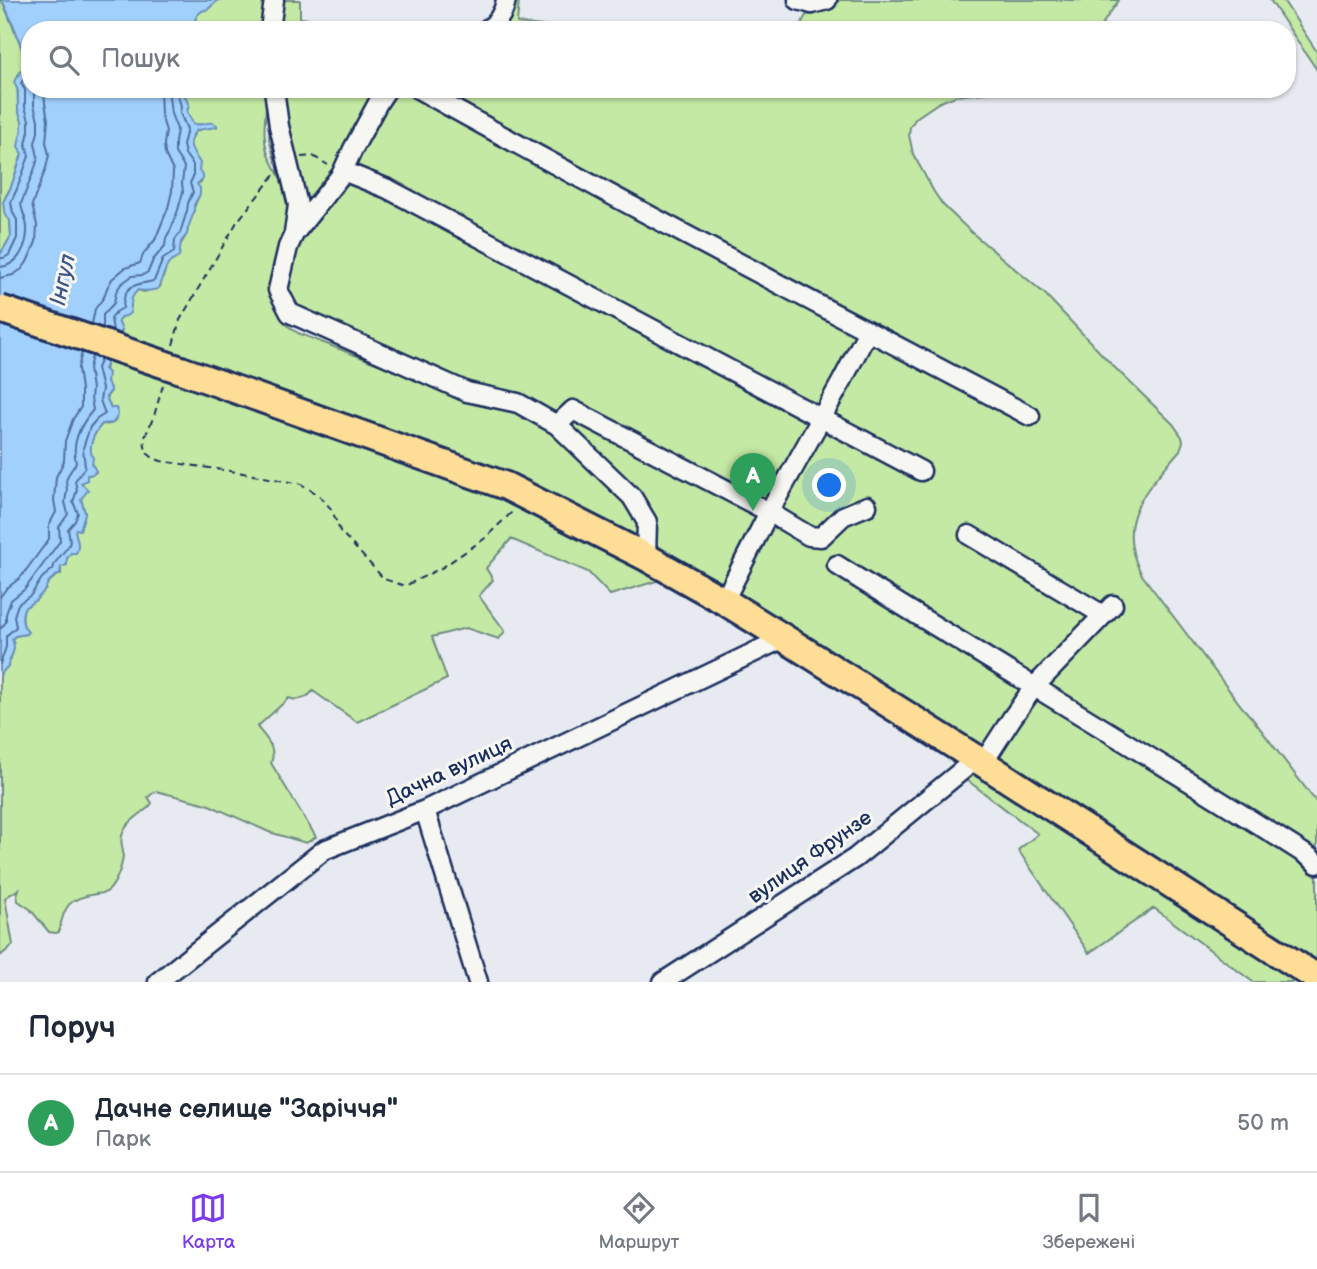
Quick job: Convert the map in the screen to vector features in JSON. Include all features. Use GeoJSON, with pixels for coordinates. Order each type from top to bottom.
{"type":"FeatureCollection","features":[{"type":"Feature","properties":{"kind":"highway"},"geometry":{"type":"LineString","coordinates":[[0,309],[181,370],[506,486],[646,557],[724,601],[980,761],[1311,979]]}},
{"type":"Feature","properties":{"kind":"street"},"geometry":{"type":"LineString","coordinates":[[271,21],[274,0]]}},
{"type":"Feature","properties":{"kind":"street"},"geometry":{"type":"LineString","coordinates":[[498,21],[505,9],[506,0]]}},
{"type":"Feature","properties":{"kind":"street"},"geometry":{"type":"LineString","coordinates":[[798,0],[812,5],[827,0]]}},
{"type":"Feature","properties":{"kind":"street"},"geometry":{"type":"LineString","coordinates":[[275,98],[279,126],[298,205],[294,234]]}},
{"type":"Feature","properties":{"kind":"street"},"geometry":{"type":"LineString","coordinates":[[381,98],[343,171],[294,234],[288,247],[278,290],[290,313],[467,392],[518,403],[557,425],[632,497],[647,522],[646,557]]}},
{"type":"Feature","properties":{"kind":"street"},"geometry":{"type":"LineString","coordinates":[[434,98],[538,156],[1030,416]]}},
{"type":"Feature","properties":{"kind":"street"},"geometry":{"type":"LineString","coordinates":[[343,171],[388,189],[921,471]]}},
{"type":"Feature","properties":{"kind":"street"},"geometry":{"type":"LineString","coordinates":[[724,601],[769,512],[868,331]]}},
{"type":"Feature","properties":{"kind":"street"},"geometry":{"type":"LineString","coordinates":[[557,425],[573,410],[769,512],[809,536],[821,537],[843,516],[867,506]]}},
{"type":"Feature","properties":{"kind":"street","name":"вулиця Фрунзе"},"geometry":{"type":"LineString","coordinates":[[663,982],[855,858],[980,761],[1034,687],[1108,610],[970,535]]}},
{"type":"Feature","properties":{"kind":"street"},"geometry":{"type":"LineString","coordinates":[[837,565],[936,628],[1207,791],[1317,864]]}},
{"type":"Feature","properties":{"kind":"street","name":"Дачна вулиця"},"geometry":{"type":"LineString","coordinates":[[158,982],[324,850],[425,810],[784,638]]}},
{"type":"Feature","properties":{"kind":"street"},"geometry":{"type":"LineString","coordinates":[[425,810],[478,982]]}},
{"type":"Feature","properties":{"kind":"green space"},"geometry":{"type":"Polygon","coordinates":[[[2,0],[21,45],[21,70],[17,76],[18,109],[22,121],[19,141],[22,154],[5,198],[5,215],[10,221],[11,236],[0,255],[2,0]]]}},
{"type":"Feature","properties":{"kind":"green space"},"geometry":{"type":"Polygon","coordinates":[[[218,0],[270,0],[267,21],[195,21],[202,10],[208,9],[218,0]]]}},
{"type":"Feature","properties":{"kind":"green space"},"geometry":{"type":"Polygon","coordinates":[[[275,0],[300,0],[300,18],[329,21],[273,21],[275,0]]]}},
{"type":"Feature","properties":{"kind":"green space"},"geometry":{"type":"Polygon","coordinates":[[[509,0],[519,0],[517,21],[504,21],[509,0]]]}},
{"type":"Feature","properties":{"kind":"green space"},"geometry":{"type":"Polygon","coordinates":[[[840,0],[1119,0],[1104,21],[803,21],[806,15],[814,15],[840,0]]]}},
{"type":"Feature","properties":{"kind":"green space"},"geometry":{"type":"Polygon","coordinates":[[[1270,0],[1283,0],[1317,52],[1317,70],[1296,39],[1296,21],[1284,21],[1270,0]]]}},
{"type":"Feature","properties":{"kind":"green space"},"geometry":{"type":"Polygon","coordinates":[[[186,98],[266,98],[267,151],[292,201],[274,299],[279,315],[289,327],[298,333],[425,382],[510,404],[587,452],[498,395],[284,311],[288,259],[390,98],[950,98],[916,118],[910,127],[913,154],[934,192],[943,205],[971,232],[1045,294],[1173,424],[1182,437],[1180,450],[1156,478],[1137,507],[1131,538],[1134,556],[1142,575],[1317,803],[1317,971],[672,565],[119,336],[121,327],[118,321],[131,307],[134,294],[138,290],[144,292],[160,287],[166,268],[187,234],[200,194],[197,184],[201,182],[203,175],[190,144],[195,132],[205,124],[193,123],[187,111],[189,106],[186,98]]]}},
{"type":"Feature","properties":{"kind":"green space"},"geometry":{"type":"Polygon","coordinates":[[[271,98],[383,98],[351,148],[296,223],[283,173],[275,161],[269,139],[271,98]]]}},
{"type":"Feature","properties":{"kind":"green space"},"geometry":{"type":"Polygon","coordinates":[[[110,355],[476,487],[660,580],[610,595],[588,572],[511,539],[486,568],[493,580],[479,596],[505,631],[499,639],[466,628],[432,637],[447,679],[357,722],[313,691],[302,699],[289,698],[257,727],[272,748],[271,763],[316,837],[306,843],[269,832],[207,804],[156,791],[148,797],[152,803],[149,807],[131,822],[123,833],[122,862],[113,886],[105,893],[80,898],[69,904],[59,932],[49,932],[30,909],[18,901],[19,889],[5,898],[13,945],[0,956],[0,675],[11,658],[12,639],[27,632],[22,621],[24,608],[35,600],[51,580],[61,574],[61,567],[71,553],[76,553],[74,531],[80,529],[85,513],[81,499],[87,491],[81,483],[87,480],[87,475],[96,472],[91,460],[92,441],[102,424],[112,423],[116,418],[116,408],[111,408],[106,397],[111,391],[105,373],[110,355]]]}},
{"type":"Feature","properties":{"kind":"green space"},"geometry":{"type":"Polygon","coordinates":[[[975,772],[1295,978],[1293,982],[1253,982],[1154,908],[1089,953],[1018,850],[1038,834],[963,777],[975,772]]]}},
{"type":"Feature","properties":{"kind":"water"},"geometry":{"type":"Polygon","coordinates":[[[2,0],[218,0],[197,15],[195,21],[21,21],[21,47],[2,0]]]}},
{"type":"Feature","properties":{"kind":"water","name":"Інгул"},"geometry":{"type":"Polygon","coordinates":[[[21,72],[21,98],[186,98],[189,106],[187,111],[193,124],[211,123],[217,127],[197,130],[191,139],[190,143],[200,163],[199,171],[203,179],[197,184],[200,194],[194,205],[187,234],[181,242],[179,257],[169,263],[158,289],[138,290],[133,295],[130,313],[118,321],[122,330],[104,369],[108,373],[107,382],[111,391],[106,397],[111,408],[116,408],[118,415],[113,423],[102,424],[92,440],[92,464],[96,471],[87,475],[87,480],[81,483],[88,490],[81,499],[85,513],[80,530],[75,531],[77,551],[71,553],[67,558],[67,565],[61,567],[60,574],[47,584],[36,600],[24,608],[22,621],[28,632],[12,639],[13,652],[8,666],[0,675],[0,255],[11,236],[10,221],[5,215],[3,202],[22,154],[18,146],[22,121],[18,109],[18,91],[14,82],[21,72]]]}},
{"type":"Feature","properties":{"kind":"place","name":"Дачне селище \"Заріччя\""},"geometry":{"type":"Point","coordinates":[753,511]}}]}
